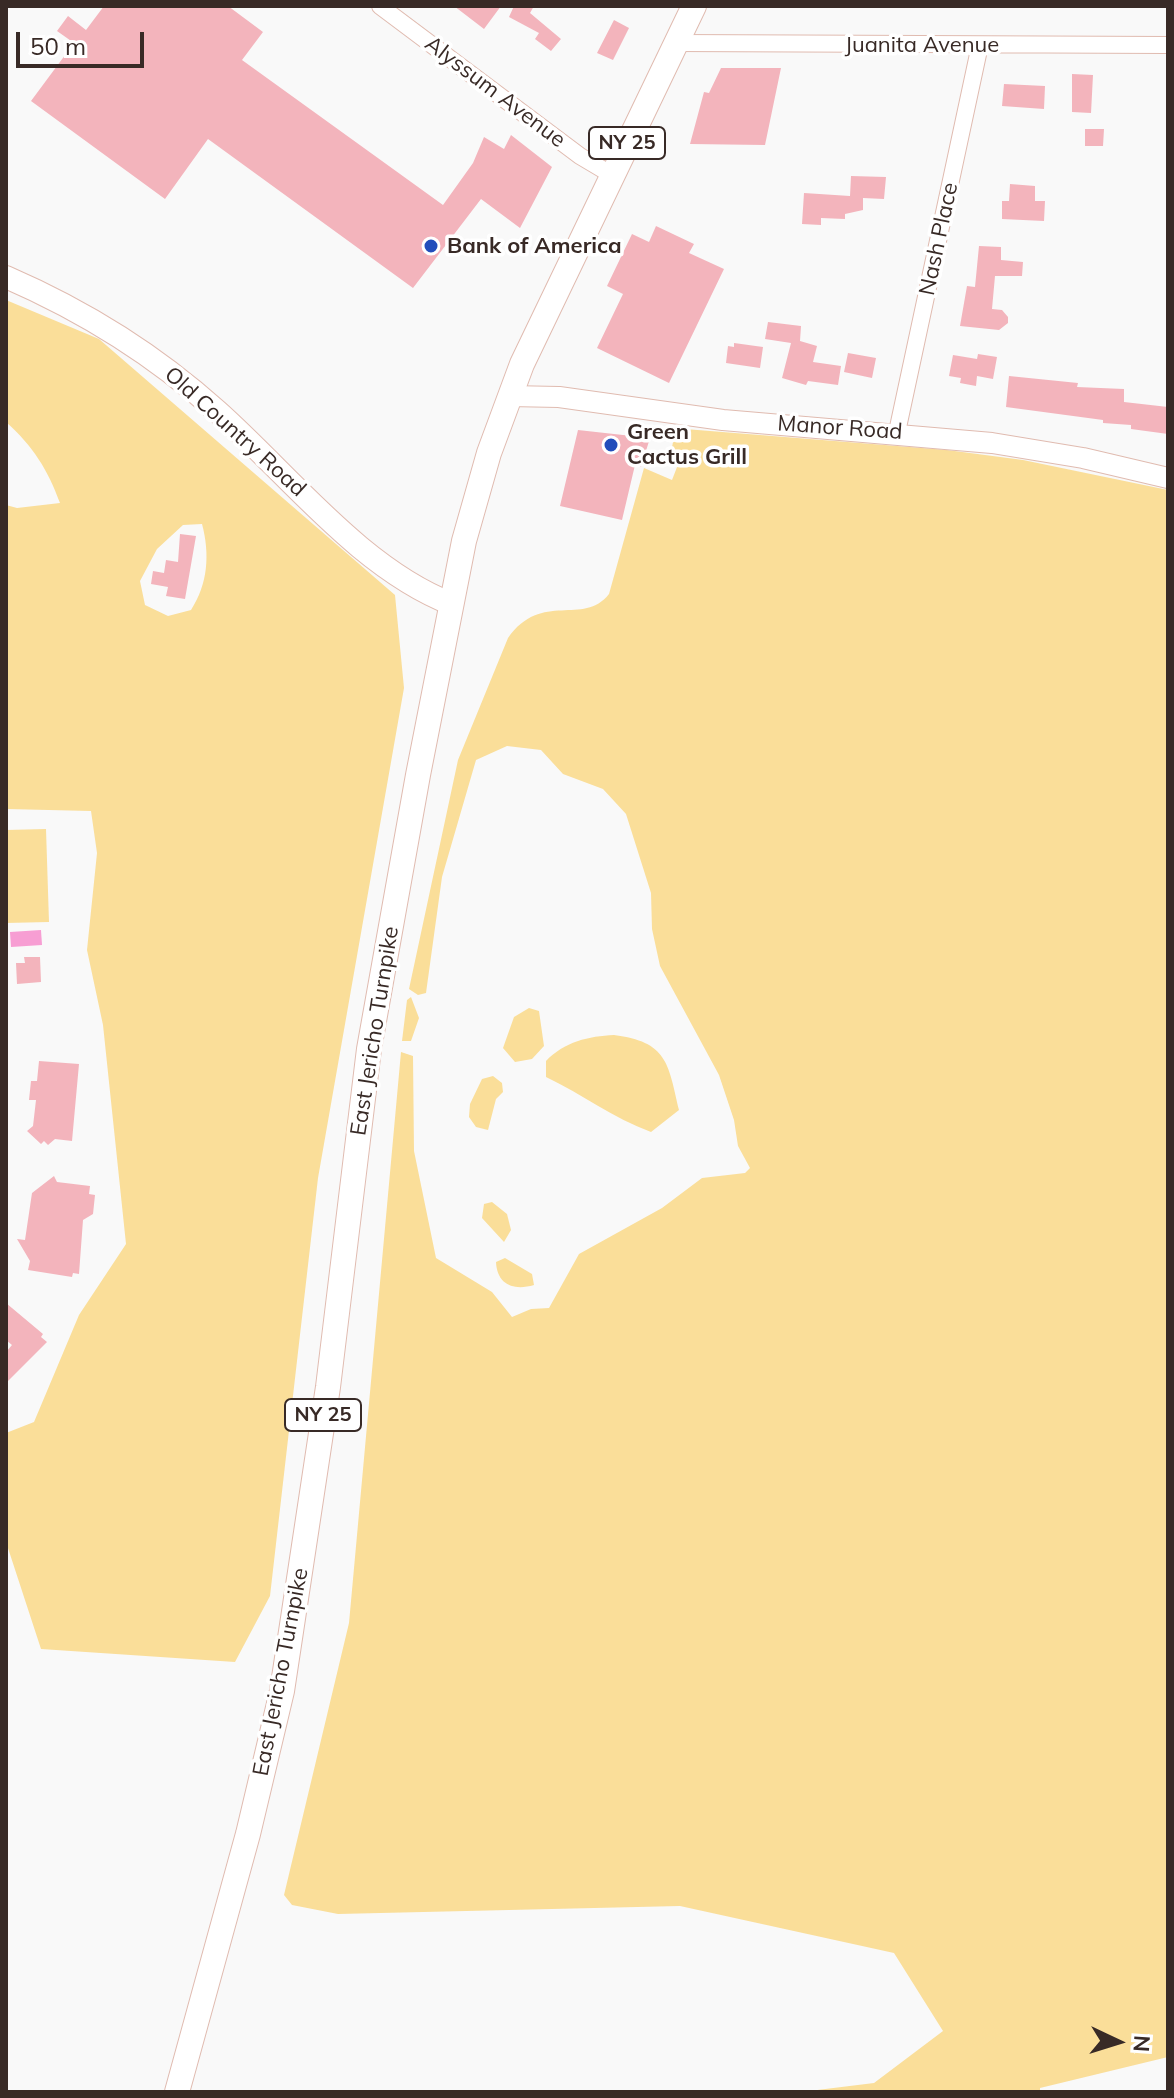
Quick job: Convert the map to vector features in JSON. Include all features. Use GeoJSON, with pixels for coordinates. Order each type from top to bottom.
{"type":"FeatureCollection","features":[{"type":"Feature","properties":{"kind":"main road","name":"East Jericho Turnpike"},"geometry":{"type":"LineString","coordinates":[[177,2092],[248,1834],[282,1691],[328,1387],[369,1049],[464,541],[509,396],[694,6]]}},
{"type":"Feature","properties":{"kind":"main road","name":"Old Country Road"},"geometry":{"type":"LineString","coordinates":[[6,277],[72,310],[174,374],[362,546],[414,589],[452,604]]}},
{"type":"Feature","properties":{"kind":"street","name":"Alyssum Avenue"},"geometry":{"type":"LineString","coordinates":[[380,6],[580,156],[612,175]]}},
{"type":"Feature","properties":{"kind":"street","name":"Juanita Avenue"},"geometry":{"type":"LineString","coordinates":[[676,43],[1168,45]]}},
{"type":"Feature","properties":{"kind":"street","name":"Nash Place"},"geometry":{"type":"LineString","coordinates":[[897,432],[980,45]]}},
{"type":"Feature","properties":{"kind":"street","name":"Manor Road"},"geometry":{"type":"LineString","coordinates":[[509,396],[559,397],[723,420],[897,432],[1083,458],[1168,478]]}},
{"type":"Feature","properties":{"kind":"shaded area"},"geometry":{"type":"Polygon","coordinates":[[[6,300],[99,339],[395,595],[404,688],[318,1178],[270,1596],[235,1662],[41,1649],[6,1542],[6,1433],[34,1422],[79,1315],[126,1244],[103,1025],[87,950],[97,853],[91,811],[6,809],[6,505],[17,508],[60,503],[39,459],[6,422],[6,300]],[[202,524],[183,525],[157,549],[140,581],[145,605],[168,616],[191,610],[204,579],[207,558],[202,524]]]}},
{"type":"Feature","properties":{"kind":"shaded area"},"geometry":{"type":"Polygon","coordinates":[[[685,429],[947,450],[1023,460],[1168,490],[1168,2057],[1040,2088],[1040,2092],[801,2092],[874,2083],[943,2031],[894,1953],[680,1906],[338,1914],[292,1905],[284,1895],[349,1623],[401,1052],[413,1056],[414,1151],[436,1258],[492,1292],[512,1317],[531,1309],[549,1308],[579,1254],[662,1208],[702,1178],[745,1173],[750,1168],[738,1146],[734,1120],[719,1075],[660,966],[652,929],[651,893],[626,814],[603,789],[563,774],[541,750],[507,746],[476,760],[442,877],[426,993],[418,995],[409,989],[458,760],[508,638],[534,616],[587,608],[609,594],[644,468],[672,480],[679,462],[670,458],[673,442],[685,429]]]}},
{"type":"Feature","properties":{"kind":"shaded area"},"geometry":{"type":"Polygon","coordinates":[[[46,829],[49,922],[6,923],[6,830],[46,829]]]}},
{"type":"Feature","properties":{"kind":"shaded area"},"geometry":{"type":"Polygon","coordinates":[[[41,930],[42,945],[11,947],[10,932],[41,930]]]}},
{"type":"Feature","properties":{"kind":"shaded area"},"geometry":{"type":"Polygon","coordinates":[[[411,997],[419,1018],[411,1041],[402,1041],[407,1000],[411,997]]]}},
{"type":"Feature","properties":{"kind":"shaded area"},"geometry":{"type":"Polygon","coordinates":[[[529,1008],[539,1011],[544,1046],[532,1059],[515,1062],[503,1048],[514,1017],[529,1008]]]}},
{"type":"Feature","properties":{"kind":"shaded area"},"geometry":{"type":"Polygon","coordinates":[[[614,1035],[645,1043],[655,1049],[668,1067],[679,1110],[651,1132],[546,1077],[546,1061],[561,1049],[586,1039],[614,1035]]]}},
{"type":"Feature","properties":{"kind":"shaded area"},"geometry":{"type":"Polygon","coordinates":[[[493,1076],[502,1083],[503,1092],[496,1099],[488,1130],[476,1127],[469,1117],[470,1104],[482,1079],[493,1076]]]}},
{"type":"Feature","properties":{"kind":"shaded area"},"geometry":{"type":"Polygon","coordinates":[[[492,1202],[507,1214],[511,1230],[504,1242],[482,1218],[484,1204],[492,1202]]]}},
{"type":"Feature","properties":{"kind":"shaded area"},"geometry":{"type":"Polygon","coordinates":[[[505,1258],[532,1274],[534,1285],[520,1287],[503,1281],[496,1262],[505,1258]]]}},
{"type":"Feature","properties":{"kind":"building"},"geometry":{"type":"Polygon","coordinates":[[[104,6],[228,6],[263,32],[242,60],[443,205],[473,163],[484,137],[504,149],[511,135],[552,167],[520,228],[481,199],[413,288],[208,139],[165,199],[31,101],[74,43],[57,31],[68,16],[86,30],[104,6]]]}},
{"type":"Feature","properties":{"kind":"building"},"geometry":{"type":"Polygon","coordinates":[[[454,6],[501,6],[484,29],[454,6]]]}},
{"type":"Feature","properties":{"kind":"building"},"geometry":{"type":"Polygon","coordinates":[[[514,6],[534,6],[530,13],[561,39],[551,51],[535,39],[539,33],[509,17],[514,6]]]}},
{"type":"Feature","properties":{"kind":"building"},"geometry":{"type":"Polygon","coordinates":[[[614,20],[629,28],[613,60],[597,53],[614,20]]]}},
{"type":"Feature","properties":{"kind":"building"},"geometry":{"type":"Polygon","coordinates":[[[721,68],[781,68],[765,145],[690,144],[704,92],[709,93],[721,68]]]}},
{"type":"Feature","properties":{"kind":"building"},"geometry":{"type":"Polygon","coordinates":[[[1072,74],[1093,75],[1091,113],[1072,112],[1072,74]]]}},
{"type":"Feature","properties":{"kind":"building"},"geometry":{"type":"Polygon","coordinates":[[[1004,84],[1045,86],[1044,109],[1002,106],[1004,84]]]}},
{"type":"Feature","properties":{"kind":"building"},"geometry":{"type":"Polygon","coordinates":[[[1085,129],[1104,129],[1103,146],[1085,146],[1085,129]]]}},
{"type":"Feature","properties":{"kind":"building"},"geometry":{"type":"Polygon","coordinates":[[[851,176],[886,177],[884,199],[863,198],[863,210],[845,214],[845,219],[821,218],[821,225],[802,224],[804,193],[850,196],[851,176]]]}},
{"type":"Feature","properties":{"kind":"building"},"geometry":{"type":"Polygon","coordinates":[[[1010,184],[1035,186],[1035,201],[1045,201],[1044,221],[1002,219],[1002,201],[1009,201],[1010,184]]]}},
{"type":"Feature","properties":{"kind":"building"},"geometry":{"type":"Polygon","coordinates":[[[656,226],[694,244],[689,253],[724,269],[669,383],[597,348],[623,294],[607,286],[632,234],[649,242],[656,226]]]}},
{"type":"Feature","properties":{"kind":"building"},"geometry":{"type":"Polygon","coordinates":[[[979,246],[1001,247],[1001,260],[1023,262],[1022,276],[995,276],[992,309],[1002,310],[1008,317],[1008,323],[999,330],[960,326],[967,286],[975,287],[979,246]]]}},
{"type":"Feature","properties":{"kind":"building"},"geometry":{"type":"Polygon","coordinates":[[[768,322],[801,326],[800,341],[817,346],[813,362],[841,366],[838,385],[808,381],[806,385],[782,378],[791,343],[765,339],[768,322]]]}},
{"type":"Feature","properties":{"kind":"building"},"geometry":{"type":"Polygon","coordinates":[[[734,343],[763,347],[760,368],[726,363],[728,346],[734,347],[734,343]]]}},
{"type":"Feature","properties":{"kind":"building"},"geometry":{"type":"Polygon","coordinates":[[[848,353],[876,358],[872,378],[844,372],[848,353]]]}},
{"type":"Feature","properties":{"kind":"building"},"geometry":{"type":"Polygon","coordinates":[[[978,354],[997,357],[993,379],[977,376],[976,386],[960,383],[961,378],[949,376],[953,355],[977,359],[978,354]]]}},
{"type":"Feature","properties":{"kind":"building"},"geometry":{"type":"Polygon","coordinates":[[[1009,376],[1078,383],[1077,387],[1124,389],[1124,402],[1168,407],[1168,434],[1131,429],[1131,425],[1103,423],[1103,420],[1006,407],[1009,376]]]}},
{"type":"Feature","properties":{"kind":"building"},"geometry":{"type":"Polygon","coordinates":[[[578,430],[650,438],[641,467],[635,465],[622,520],[560,506],[578,430]]]}},
{"type":"Feature","properties":{"kind":"building"},"geometry":{"type":"Polygon","coordinates":[[[180,534],[196,536],[185,599],[166,596],[168,587],[151,584],[153,571],[164,573],[166,560],[178,562],[180,534]]]}},
{"type":"Feature","properties":{"kind":"building"},"geometry":{"type":"Polygon","coordinates":[[[24,957],[40,957],[41,982],[17,984],[16,963],[25,963],[24,957]]]}},
{"type":"Feature","properties":{"kind":"building"},"geometry":{"type":"Polygon","coordinates":[[[39,1061],[79,1064],[72,1141],[55,1139],[48,1145],[44,1141],[41,1144],[27,1131],[33,1126],[36,1100],[29,1100],[31,1081],[37,1081],[39,1061]]]}},
{"type":"Feature","properties":{"kind":"building"},"geometry":{"type":"Polygon","coordinates":[[[54,1176],[57,1182],[90,1186],[89,1194],[95,1195],[93,1214],[83,1220],[79,1274],[73,1273],[72,1277],[28,1270],[30,1261],[17,1239],[25,1240],[32,1193],[54,1176]]]}},
{"type":"Feature","properties":{"kind":"building"},"geometry":{"type":"Polygon","coordinates":[[[6,1303],[43,1334],[41,1337],[47,1342],[6,1383],[6,1352],[12,1345],[6,1340],[6,1303]]]}},
{"type":"Feature","properties":{"kind":"place","name":"Bank of America"},"geometry":{"type":"Point","coordinates":[431,246]}},
{"type":"Feature","properties":{"kind":"place","name":"Green Cactus Grill"},"geometry":{"type":"Point","coordinates":[611,445]}}]}
